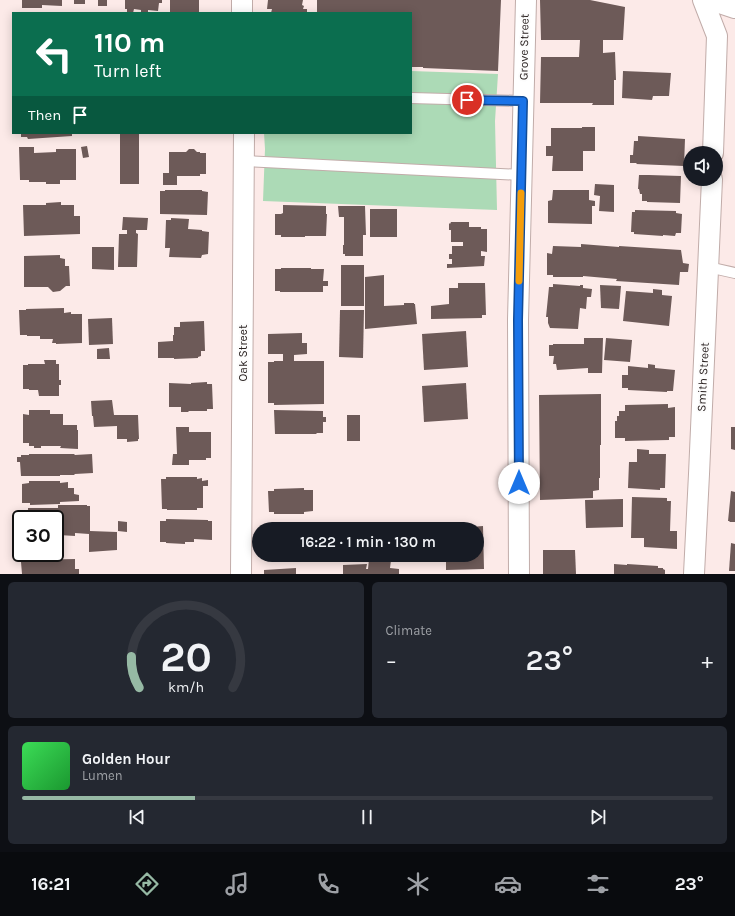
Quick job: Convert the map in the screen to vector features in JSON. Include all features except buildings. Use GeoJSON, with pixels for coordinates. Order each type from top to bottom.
{"type":"FeatureCollection","features":[{"type":"Feature","properties":{"kind":"main road"},"geometry":{"type":"LineString","coordinates":[[714,0],[735,7]]}},
{"type":"Feature","properties":{"kind":"street"},"geometry":{"type":"LineString","coordinates":[[242,0],[242,12]]}},
{"type":"Feature","properties":{"kind":"street","name":"Grove Street"},"geometry":{"type":"LineString","coordinates":[[519,574],[518,320],[526,0]]}},
{"type":"Feature","properties":{"kind":"street"},"geometry":{"type":"LineString","coordinates":[[703,0],[717,36],[713,146]]}},
{"type":"Feature","properties":{"kind":"street","name":"Oak Street"},"geometry":{"type":"LineString","coordinates":[[241,574],[244,134]]}},
{"type":"Feature","properties":{"kind":"street","name":"Smith Street"},"geometry":{"type":"LineString","coordinates":[[694,574],[712,186]]}},
{"type":"Feature","properties":{"kind":"lane"},"geometry":{"type":"LineString","coordinates":[[412,98],[523,101]]}},
{"type":"Feature","properties":{"kind":"lane"},"geometry":{"type":"LineString","coordinates":[[244,161],[521,175]]}},
{"type":"Feature","properties":{"kind":"lane"},"geometry":{"type":"LineString","coordinates":[[708,267],[735,274]]}},
{"type":"Feature","properties":{"kind":"green space"},"geometry":{"type":"Polygon","coordinates":[[[412,71],[498,74],[495,121],[497,210],[263,201],[264,134],[412,134],[412,71]]]}},
{"type":"Feature","properties":{"kind":"slow traffic"},"geometry":{"type":"LineString","coordinates":[[519,281],[521,193]]}},
{"type":"Feature","properties":{"kind":"route"},"geometry":{"type":"LineString","coordinates":[[467,100],[523,101],[518,320],[519,483]]}}]}
